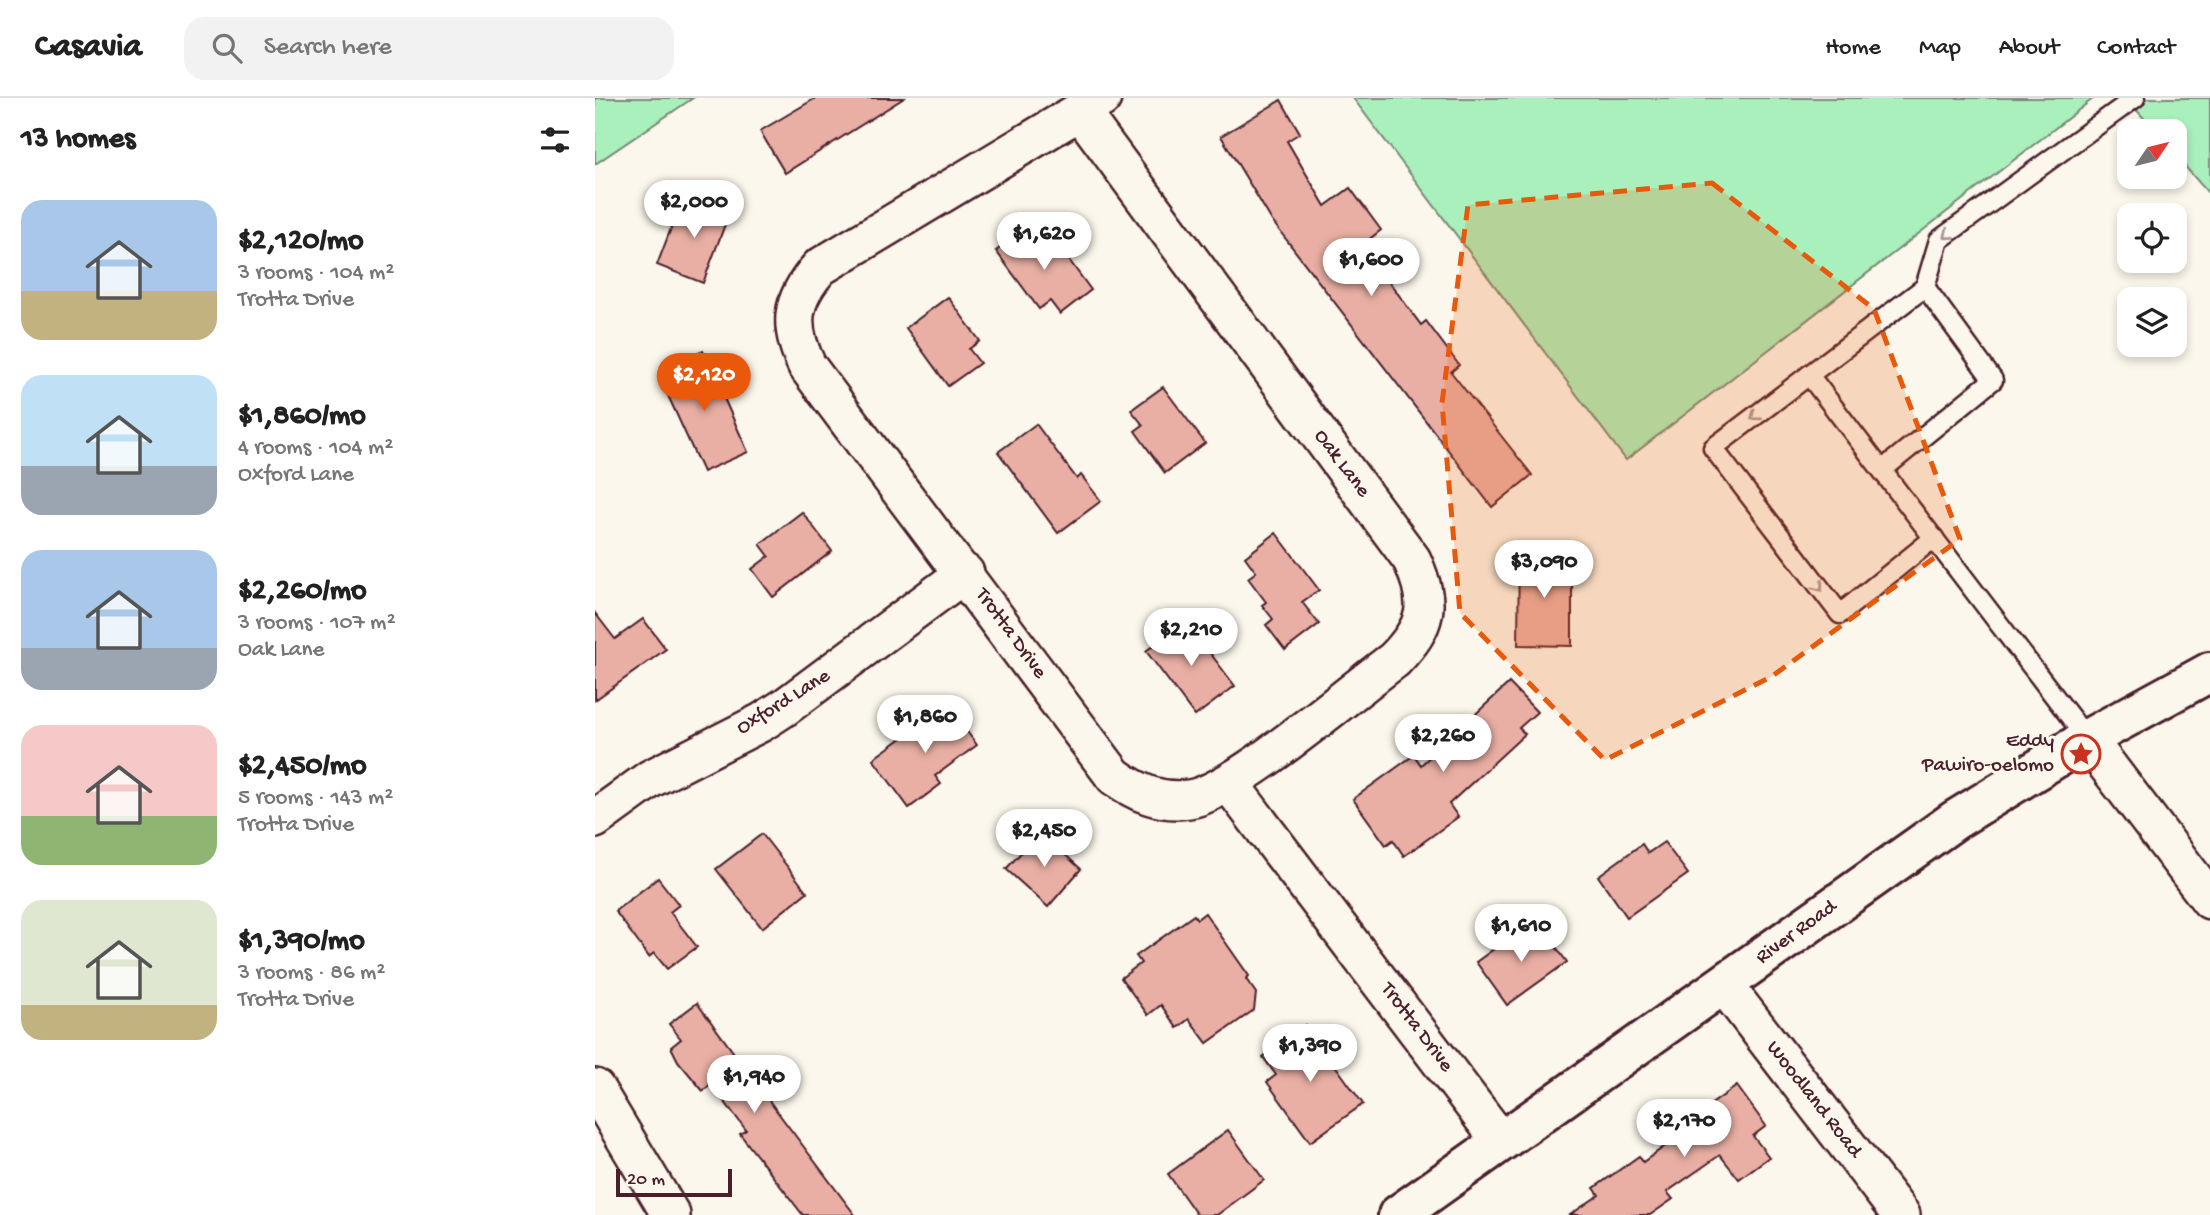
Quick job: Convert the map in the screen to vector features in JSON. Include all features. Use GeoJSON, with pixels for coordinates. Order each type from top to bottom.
{"type":"FeatureCollection","features":[{"type":"Feature","properties":{"kind":"main road","name":"River Road"},"geometry":{"type":"LineString","coordinates":[[1398,1215],[1500,1140],[1725,986],[1955,820],[2087,739],[2210,673]]}},
{"type":"Feature","properties":{"kind":"street","name":"Trotta Drive"},"geometry":{"type":"LineString","coordinates":[[1091,105],[820,267],[803,286],[794,314],[796,342],[807,366],[965,573],[1114,776],[1136,792],[1164,800],[1191,799],[1229,783],[1500,1140]]}},
{"type":"Feature","properties":{"kind":"street","name":"Oak Lane"},"geometry":{"type":"LineString","coordinates":[[1091,105],[1412,560],[1425,587],[1425,614],[1415,638],[1394,660],[1229,783]]}},
{"type":"Feature","properties":{"kind":"street","name":"Oxford Lane"},"geometry":{"type":"LineString","coordinates":[[595,819],[650,779],[785,707],[965,573]]}},
{"type":"Feature","properties":{"kind":"street"},"geometry":{"type":"LineString","coordinates":[[2087,739],[2210,900]]}},
{"type":"Feature","properties":{"kind":"street","name":"Woodland Road"},"geometry":{"type":"LineString","coordinates":[[1725,986],[1901,1215]]}},
{"type":"Feature","properties":{"kind":"street"},"geometry":{"type":"LineString","coordinates":[[595,1088],[671,1215]]}},
{"type":"Feature","properties":{"kind":"lane"},"geometry":{"type":"LineString","coordinates":[[1934,538],[1840,614],[1713,448],[1925,287],[1939,240],[2135,98]]}},
{"type":"Feature","properties":{"kind":"lane"},"geometry":{"type":"LineString","coordinates":[[1882,470],[1993,380],[1925,287]]}},
{"type":"Feature","properties":{"kind":"lane"},"geometry":{"type":"LineString","coordinates":[[1809,375],[2087,739]]}},
{"type":"Feature","properties":{"kind":"highlighted area"},"geometry":{"type":"Polygon","coordinates":[[[1712,183],[1874,309],[1960,539],[1771,677],[1605,760],[1460,613],[1442,403],[1468,205],[1712,183]]]}},
{"type":"Feature","properties":{"kind":"green space"},"geometry":{"type":"Polygon","coordinates":[[[595,98],[693,98],[595,164],[595,98]]]}},
{"type":"Feature","properties":{"kind":"green space"},"geometry":{"type":"Polygon","coordinates":[[[1353,98],[2094,98],[1626,460],[1353,98]]]}},
{"type":"Feature","properties":{"kind":"green space"},"geometry":{"type":"Polygon","coordinates":[[[2126,98],[2210,98],[2210,195],[2187,169],[2187,119],[2144,119],[2126,98]]]}},
{"type":"Feature","properties":{"kind":"building"},"geometry":{"type":"Polygon","coordinates":[[[816,98],[904,98],[785,173],[760,131],[816,98]]]}},
{"type":"Feature","properties":{"kind":"building"},"geometry":{"type":"Polygon","coordinates":[[[1281,100],[1300,133],[1287,141],[1325,206],[1350,188],[1381,230],[1362,245],[1421,325],[1426,321],[1459,365],[1451,372],[1532,475],[1492,507],[1272,221],[1221,136],[1281,100]]]}},
{"type":"Feature","properties":{"kind":"building"},"geometry":{"type":"Polygon","coordinates":[[[692,196],[730,211],[703,283],[657,265],[676,215],[683,218],[692,196]]]}},
{"type":"Feature","properties":{"kind":"building"},"geometry":{"type":"Polygon","coordinates":[[[1022,232],[1033,247],[1050,234],[1091,290],[1060,314],[1050,301],[1039,309],[996,251],[1022,232]]]}},
{"type":"Feature","properties":{"kind":"building"},"geometry":{"type":"Polygon","coordinates":[[[948,297],[980,341],[969,349],[980,363],[948,386],[906,328],[948,297]]]}},
{"type":"Feature","properties":{"kind":"building"},"geometry":{"type":"Polygon","coordinates":[[[703,351],[748,452],[703,472],[665,389],[674,385],[666,368],[703,351]]]}},
{"type":"Feature","properties":{"kind":"building"},"geometry":{"type":"Polygon","coordinates":[[[1163,387],[1205,443],[1165,473],[1135,431],[1143,425],[1131,410],[1163,387]]]}},
{"type":"Feature","properties":{"kind":"building"},"geometry":{"type":"Polygon","coordinates":[[[1036,424],[1077,479],[1081,475],[1101,501],[1058,533],[998,452],[1036,424]]]}},
{"type":"Feature","properties":{"kind":"building"},"geometry":{"type":"Polygon","coordinates":[[[802,512],[832,551],[773,597],[752,569],[769,556],[760,544],[802,512]]]}},
{"type":"Feature","properties":{"kind":"building"},"geometry":{"type":"Polygon","coordinates":[[[1276,533],[1319,590],[1302,602],[1319,624],[1285,650],[1266,625],[1273,619],[1262,605],[1266,602],[1248,578],[1256,572],[1245,557],[1276,533]]]}},
{"type":"Feature","properties":{"kind":"building"},"geometry":{"type":"Polygon","coordinates":[[[1519,549],[1562,550],[1561,576],[1572,576],[1572,646],[1518,645],[1519,549]]]}},
{"type":"Feature","properties":{"kind":"building"},"geometry":{"type":"Polygon","coordinates":[[[595,613],[615,639],[643,619],[666,649],[595,700],[595,613]]]}},
{"type":"Feature","properties":{"kind":"building"},"geometry":{"type":"Polygon","coordinates":[[[1186,621],[1235,686],[1195,716],[1146,651],[1186,621]]]}},
{"type":"Feature","properties":{"kind":"building"},"geometry":{"type":"Polygon","coordinates":[[[1509,683],[1537,712],[1519,728],[1525,734],[1449,804],[1458,817],[1404,856],[1393,840],[1386,845],[1353,799],[1414,755],[1421,765],[1509,683]]]}},
{"type":"Feature","properties":{"kind":"building"},"geometry":{"type":"Polygon","coordinates":[[[947,705],[977,745],[935,776],[941,784],[909,808],[873,759],[947,705]]]}},
{"type":"Feature","properties":{"kind":"building"},"geometry":{"type":"Polygon","coordinates":[[[1040,832],[1081,869],[1048,907],[1006,869],[1040,832]]]}},
{"type":"Feature","properties":{"kind":"building"},"geometry":{"type":"Polygon","coordinates":[[[762,834],[807,892],[762,928],[716,869],[762,834]]]}},
{"type":"Feature","properties":{"kind":"building"},"geometry":{"type":"Polygon","coordinates":[[[1664,842],[1688,874],[1627,917],[1598,876],[1642,844],[1648,853],[1664,842]]]}},
{"type":"Feature","properties":{"kind":"building"},"geometry":{"type":"Polygon","coordinates":[[[658,878],[679,905],[670,912],[697,947],[667,969],[654,953],[649,957],[615,911],[658,878]]]}},
{"type":"Feature","properties":{"kind":"building"},"geometry":{"type":"Polygon","coordinates":[[[1205,913],[1249,976],[1246,979],[1256,993],[1254,1010],[1207,1043],[1189,1019],[1177,1028],[1161,1005],[1148,1015],[1121,978],[1141,963],[1136,956],[1194,915],[1197,919],[1205,913]]]}},
{"type":"Feature","properties":{"kind":"building"},"geometry":{"type":"Polygon","coordinates":[[[1542,928],[1567,962],[1507,1005],[1476,962],[1520,930],[1526,939],[1542,928]]]}},
{"type":"Feature","properties":{"kind":"building"},"geometry":{"type":"Polygon","coordinates":[[[697,1003],[855,1215],[803,1215],[740,1134],[746,1130],[711,1084],[703,1091],[678,1061],[671,1047],[681,1039],[669,1024],[697,1003]]]}},
{"type":"Feature","properties":{"kind":"building"},"geometry":{"type":"Polygon","coordinates":[[[1306,1025],[1363,1104],[1310,1142],[1267,1082],[1276,1075],[1263,1057],[1306,1025]]]}},
{"type":"Feature","properties":{"kind":"building"},"geometry":{"type":"Polygon","coordinates":[[[1737,1086],[1766,1126],[1753,1136],[1769,1157],[1739,1179],[1720,1155],[1667,1192],[1673,1199],[1650,1215],[1570,1215],[1599,1195],[1594,1188],[1639,1156],[1643,1162],[1697,1123],[1693,1117],[1737,1086]]]}},
{"type":"Feature","properties":{"kind":"building"},"geometry":{"type":"Polygon","coordinates":[[[1228,1130],[1264,1180],[1217,1215],[1197,1215],[1168,1174],[1228,1130]]]}},
{"type":"Feature","properties":{"kind":"place","name":"Eddy Pawiro-oelomo"},"geometry":{"type":"Point","coordinates":[2081,754]}}]}
